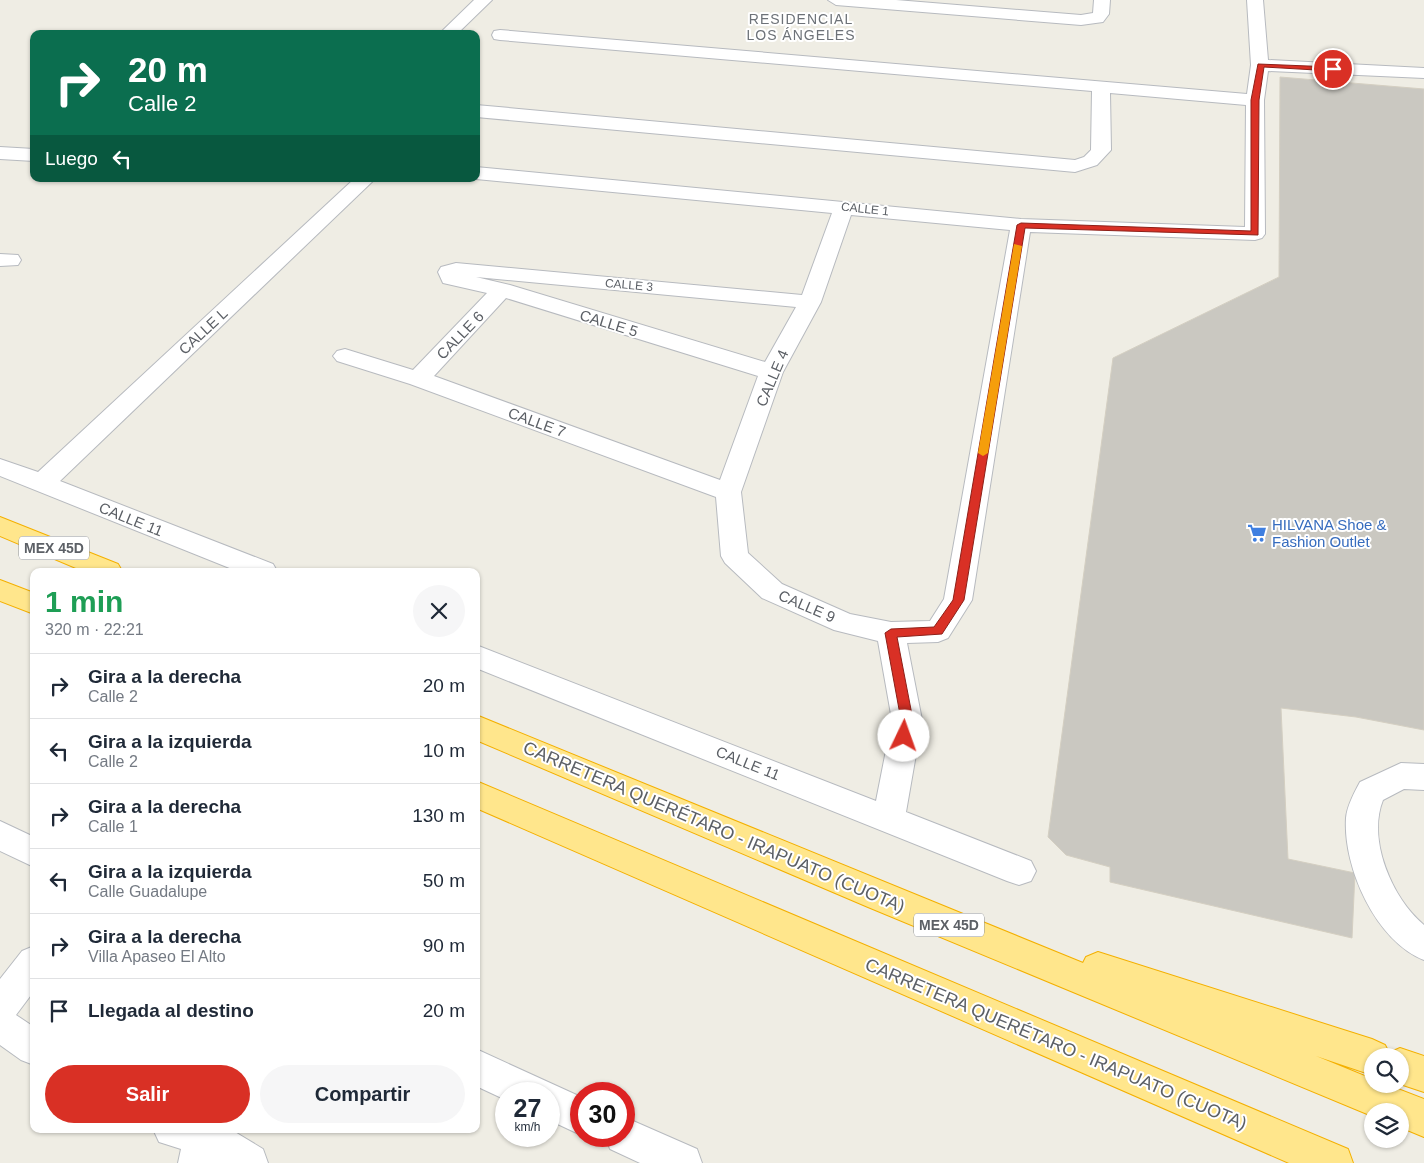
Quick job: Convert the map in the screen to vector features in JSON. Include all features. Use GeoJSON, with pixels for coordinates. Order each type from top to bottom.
{"type":"FeatureCollection","features":[{"type":"Feature","properties":{"kind":"highway","name":"MEX 45D"},"geometry":{"type":"LineString","coordinates":[[0,526],[101,568]]}},
{"type":"Feature","properties":{"kind":"highway"},"geometry":{"type":"LineString","coordinates":[[0,590],[30,602]]}},
{"type":"Feature","properties":{"kind":"highway","name":"CARRETERA QUERÉTARO - IRAPUATO (CUOTA)"},"geometry":{"type":"LineString","coordinates":[[480,729],[880,897],[1424,1118]]}},
{"type":"Feature","properties":{"kind":"highway","name":"CARRETERA QUERÉTARO - IRAPUATO (CUOTA)"},"geometry":{"type":"LineString","coordinates":[[480,796],[1334,1163]]}},
{"type":"Feature","properties":{"kind":"highway"},"geometry":{"type":"LineString","coordinates":[[880,897],[1364,1054]]}},
{"type":"Feature","properties":{"kind":"highway"},"geometry":{"type":"LineString","coordinates":[[1409,1069],[1424,1074]]}},
{"type":"Feature","properties":{"kind":"street"},"geometry":{"type":"LineString","coordinates":[[451,30],[484,0]]}},
{"type":"Feature","properties":{"kind":"street"},"geometry":{"type":"LineString","coordinates":[[836,0],[1082,20],[1097,18],[1101,14],[1102,0]]}},
{"type":"Feature","properties":{"kind":"street"},"geometry":{"type":"LineString","coordinates":[[500,35],[1255,100],[1260,65],[1255,0]]}},
{"type":"Feature","properties":{"kind":"street"},"geometry":{"type":"LineString","coordinates":[[1260,65],[1424,73]]}},
{"type":"Feature","properties":{"kind":"street"},"geometry":{"type":"LineString","coordinates":[[480,111],[1075,166],[1088,164],[1097,158],[1101,150],[1101,87]]}},
{"type":"Feature","properties":{"kind":"street","name":"CALLE 1"},"geometry":{"type":"LineString","coordinates":[[480,173],[1021,225],[1255,234],[1255,100]]}},
{"type":"Feature","properties":{"kind":"street"},"geometry":{"type":"LineString","coordinates":[[0,153],[30,155]]}},
{"type":"Feature","properties":{"kind":"street","name":"CALLE L"},"geometry":{"type":"LineString","coordinates":[[41,484],[362,182]]}},
{"type":"Feature","properties":{"kind":"street","name":"CALLE 4"},"geometry":{"type":"LineString","coordinates":[[735,556],[728,492],[771,372],[810,302],[844,207]]}},
{"type":"Feature","properties":{"kind":"street","name":"CALLE 9"},"geometry":{"type":"LineString","coordinates":[[735,556],[772,591],[844,623],[891,633],[938,631],[958,600],[1021,225]]}},
{"type":"Feature","properties":{"kind":"street","name":"CALLE 3"},"geometry":{"type":"LineString","coordinates":[[450,272],[456,269],[810,302]]}},
{"type":"Feature","properties":{"kind":"street","name":"CALLE 5"},"geometry":{"type":"LineString","coordinates":[[450,272],[451,278],[502,290],[771,372]]}},
{"type":"Feature","properties":{"kind":"street","name":"CALLE 6"},"geometry":{"type":"LineString","coordinates":[[418,379],[502,290]]}},
{"type":"Feature","properties":{"kind":"street","name":"CALLE 7"},"geometry":{"type":"LineString","coordinates":[[345,356],[418,379],[728,492]]}},
{"type":"Feature","properties":{"kind":"street","name":"CALLE 11"},"geometry":{"type":"LineString","coordinates":[[0,467],[255,568]]}},
{"type":"Feature","properties":{"kind":"street"},"geometry":{"type":"LineString","coordinates":[[889,819],[907,720],[891,633]]}},
{"type":"Feature","properties":{"kind":"street","name":"CALLE 11"},"geometry":{"type":"LineString","coordinates":[[480,658],[1019,871]]}},
{"type":"Feature","properties":{"kind":"street"},"geometry":{"type":"LineString","coordinates":[[1424,777],[1401,776],[1371,791],[1362,816],[1366,855],[1386,907],[1411,937],[1424,944]]}},
{"type":"Feature","properties":{"kind":"street"},"geometry":{"type":"LineString","coordinates":[[0,835],[30,851]]}},
{"type":"Feature","properties":{"kind":"street"},"geometry":{"type":"LineString","coordinates":[[0,1008],[30,967]]}},
{"type":"Feature","properties":{"kind":"street"},"geometry":{"type":"LineString","coordinates":[[0,1024],[30,1045]]}},
{"type":"Feature","properties":{"kind":"street"},"geometry":{"type":"LineString","coordinates":[[480,1069],[508,1082]]}},
{"type":"Feature","properties":{"kind":"street"},"geometry":{"type":"LineString","coordinates":[[194,1138],[250,1163]]}},
{"type":"Feature","properties":{"kind":"street"},"geometry":{"type":"LineString","coordinates":[[635,1141],[683,1163]]}},
{"type":"Feature","properties":{"kind":"building","name":"HILVANA Shoe & Fashion Outlet"},"geometry":{"type":"Polygon","coordinates":[[[1280,77],[1424,89],[1424,730],[1356,717],[1281,708],[1288,859],[1355,873],[1352,938],[1110,882],[1110,867],[1066,855],[1048,837],[1113,358],[1279,277],[1280,77]]]}},
{"type":"Feature","properties":{"kind":"slow traffic"},"geometry":{"type":"LineString","coordinates":[[983,453],[1018,246]]}},
{"type":"Feature","properties":{"kind":"place","name":"HILVANA Shoe & Fashion Outlet"},"geometry":{"type":"Point","coordinates":[1257,533]}},
{"type":"Feature","properties":{"kind":"district","name":"RESIDENCIAL LOS ÁNGELES"},"geometry":{"type":"Point","coordinates":[801,28]}},
{"type":"Feature","properties":{"kind":"route"},"geometry":{"type":"LineString","coordinates":[[904,736],[907,720],[891,633],[938,631],[958,600],[1021,225],[1255,234],[1255,100],[1260,65],[1333,69]]}}]}
